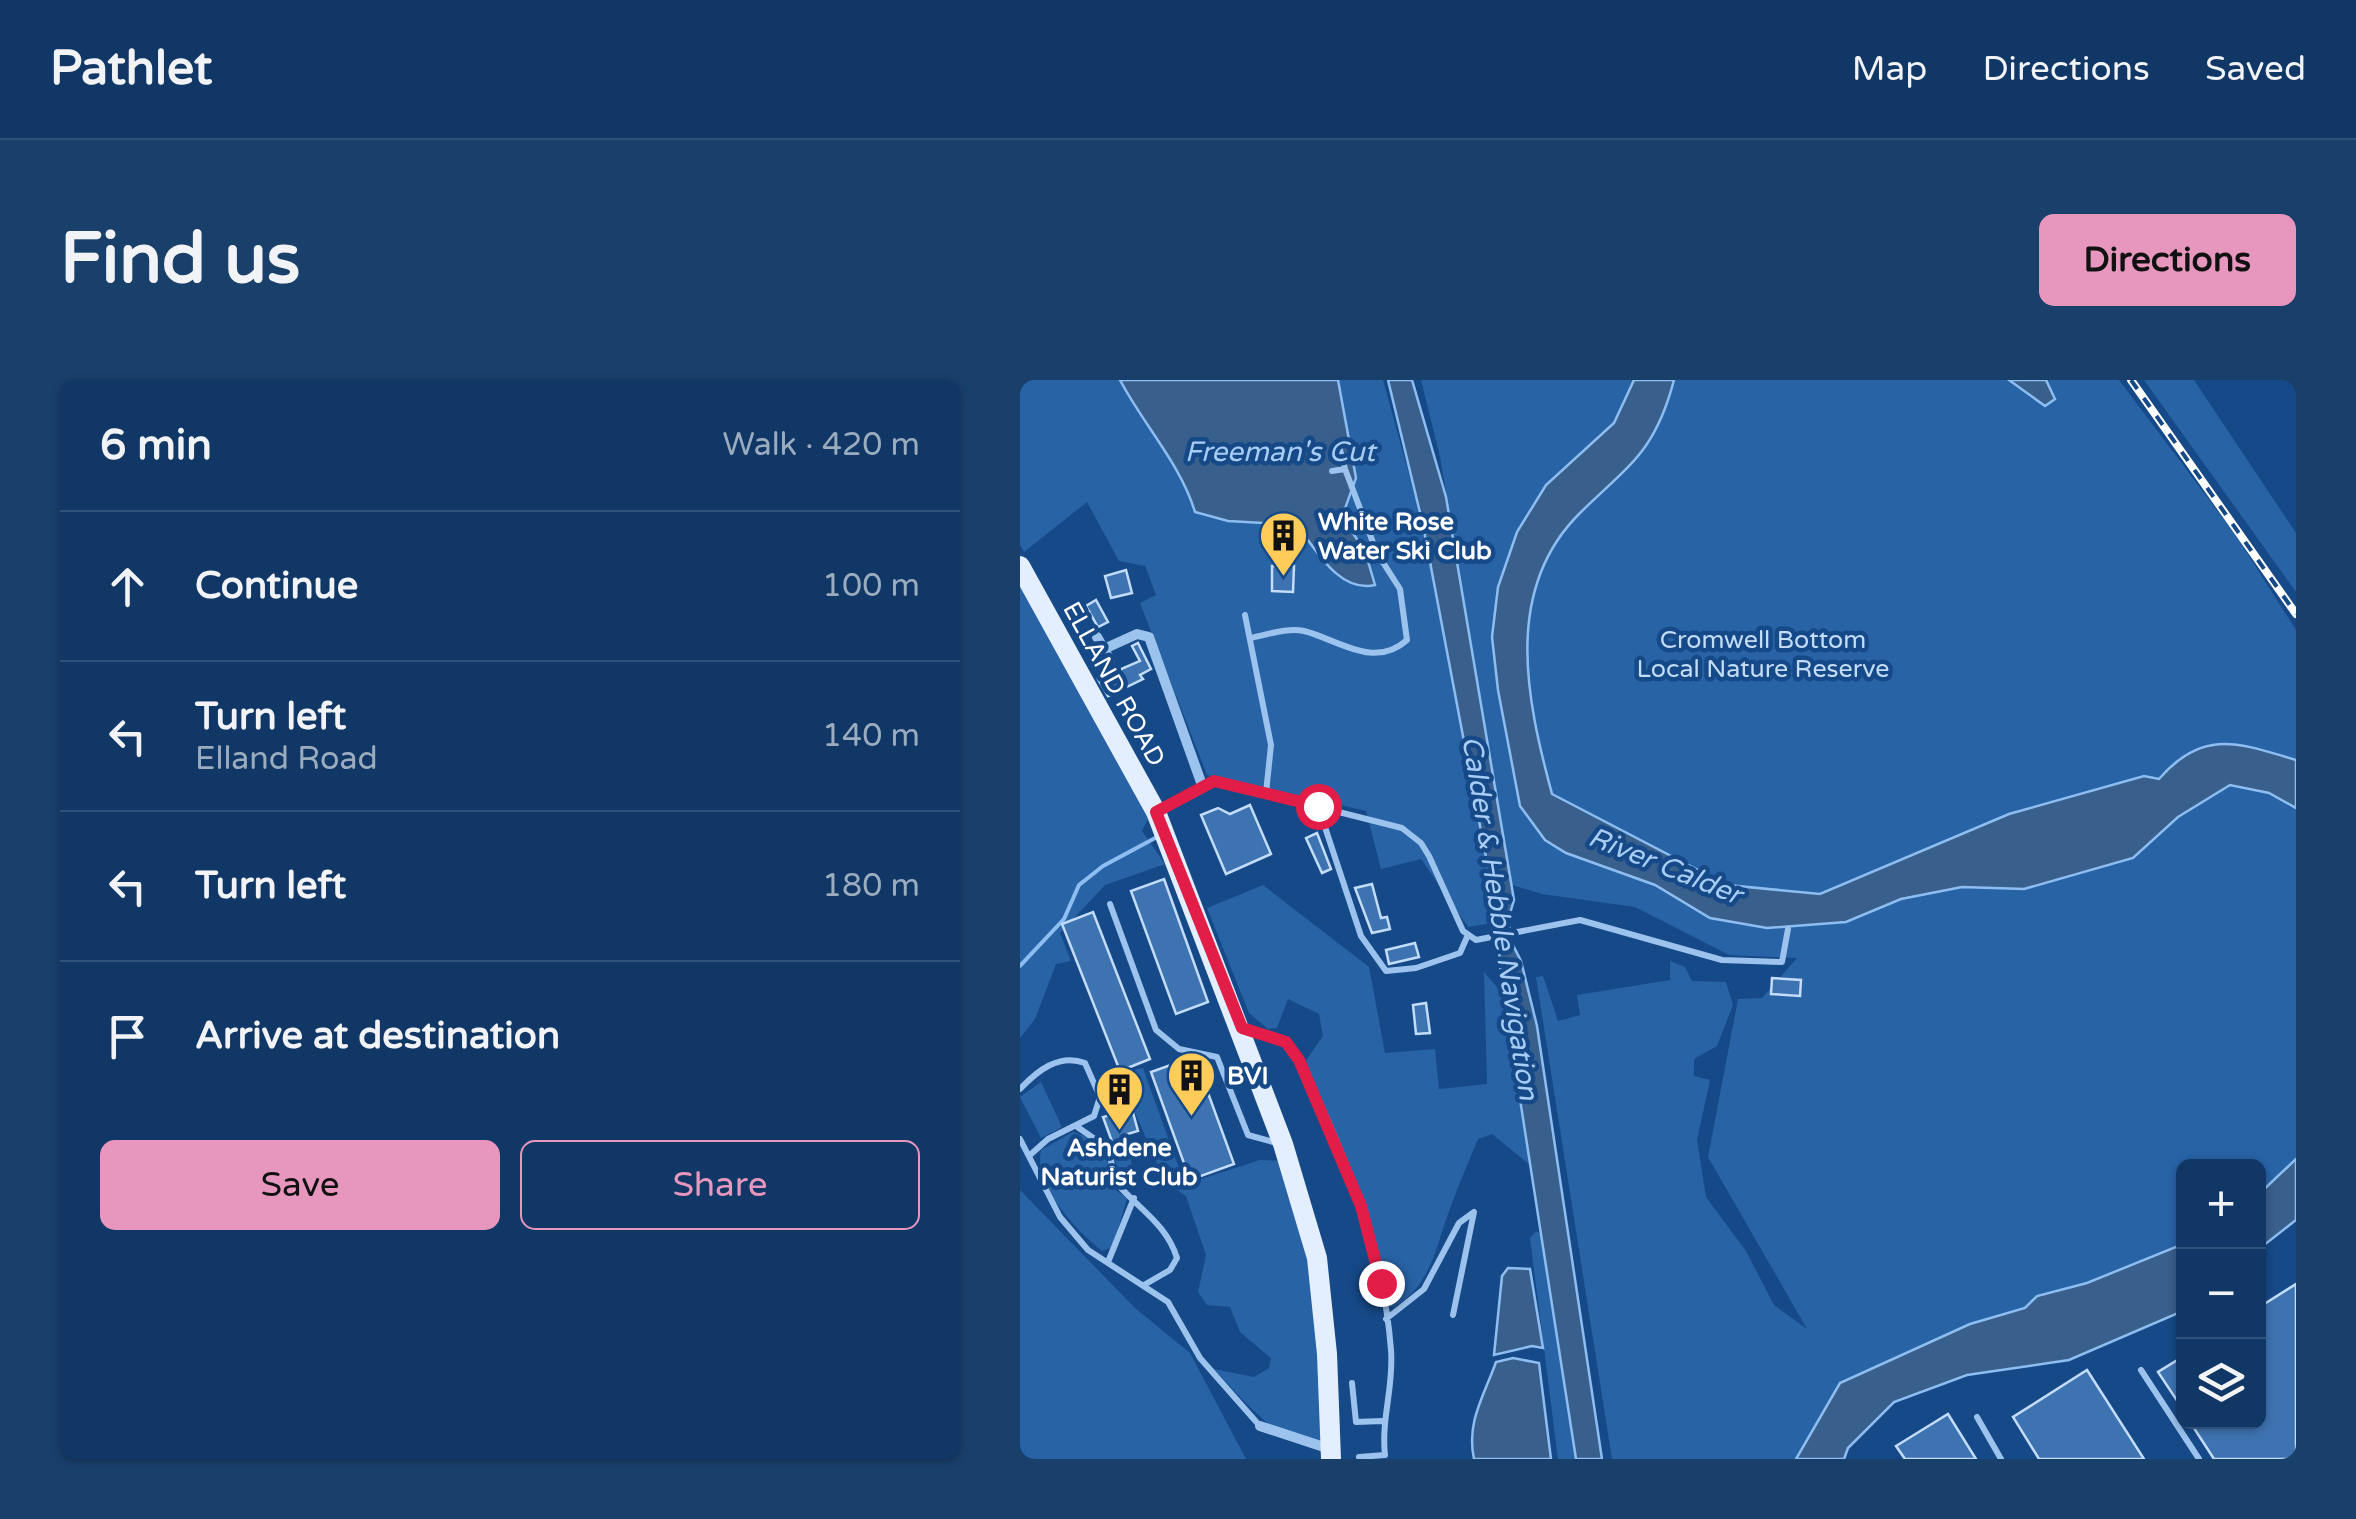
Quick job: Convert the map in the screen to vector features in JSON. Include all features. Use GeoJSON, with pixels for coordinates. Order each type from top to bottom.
{"type":"FeatureCollection","features":[{"type":"Feature","properties":{"kind":"main road","name":"ELLAND ROAD"},"geometry":{"type":"LineString","coordinates":[[1020,566],[1156,812],[1242,1028],[1283,1144],[1317,1258],[1331,1454]]}},
{"type":"Feature","properties":{"kind":"street"},"geometry":{"type":"LineString","coordinates":[[1097,636],[1107,655],[1137,634],[1149,637],[1202,785]]}},
{"type":"Feature","properties":{"kind":"street"},"geometry":{"type":"LineString","coordinates":[[1260,1426],[1331,1454]]}},
{"type":"Feature","properties":{"kind":"lane"},"geometry":{"type":"LineString","coordinates":[[1250,638],[1302,630],[1358,653],[1400,646],[1407,640],[1400,588],[1377,552],[1339,446]]}},
{"type":"Feature","properties":{"kind":"lane"},"geometry":{"type":"LineString","coordinates":[[1332,471],[1345,469]]}},
{"type":"Feature","properties":{"kind":"lane"},"geometry":{"type":"LineString","coordinates":[[1246,615],[1271,745],[1266,793]]}},
{"type":"Feature","properties":{"kind":"lane"},"geometry":{"type":"LineString","coordinates":[[1156,812],[1216,781],[1318,806],[1402,828],[1422,843],[1467,937],[1460,953],[1386,971],[1361,936],[1318,806]]}},
{"type":"Feature","properties":{"kind":"lane"},"geometry":{"type":"LineString","coordinates":[[1110,904],[1156,1030],[1179,1049],[1217,1058],[1248,1136],[1283,1144]]}},
{"type":"Feature","properties":{"kind":"lane"},"geometry":{"type":"LineString","coordinates":[[1467,937],[1486,938],[1580,920],[1722,960],[1782,962],[1788,929]]}},
{"type":"Feature","properties":{"kind":"lane"},"geometry":{"type":"LineString","coordinates":[[1242,1028],[1286,1042],[1299,1060],[1361,1206],[1386,1319],[1392,1385],[1382,1421],[1385,1455],[1359,1458]]}},
{"type":"Feature","properties":{"kind":"lane"},"geometry":{"type":"LineString","coordinates":[[1020,1088],[1050,1064],[1074,1059],[1085,1064],[1100,1096],[1094,1116],[1048,1139],[1030,1154]]}},
{"type":"Feature","properties":{"kind":"lane"},"geometry":{"type":"LineString","coordinates":[[1076,1126],[1108,1148],[1118,1185],[1172,1243],[1176,1258],[1170,1270],[1144,1284]]}},
{"type":"Feature","properties":{"kind":"lane"},"geometry":{"type":"LineString","coordinates":[[1020,1138],[1060,1217],[1088,1250],[1168,1302],[1200,1358],[1260,1426]]}},
{"type":"Feature","properties":{"kind":"lane"},"geometry":{"type":"LineString","coordinates":[[1108,1262],[1134,1198]]}},
{"type":"Feature","properties":{"kind":"lane"},"geometry":{"type":"LineString","coordinates":[[1386,1319],[1424,1289],[1459,1222],[1474,1212],[1453,1314]]}},
{"type":"Feature","properties":{"kind":"lane"},"geometry":{"type":"LineString","coordinates":[[2141,1370],[2198,1459]]}},
{"type":"Feature","properties":{"kind":"lane"},"geometry":{"type":"LineString","coordinates":[[1352,1384],[1356,1422],[1382,1421]]}},
{"type":"Feature","properties":{"kind":"lane"},"geometry":{"type":"LineString","coordinates":[[1976,1417],[2001,1459]]}},
{"type":"Feature","properties":{"kind":"green space"},"geometry":{"type":"Polygon","coordinates":[[[1020,380],[1120,380],[1180,478],[1195,512],[1228,521],[1297,525],[1336,574],[1365,551],[1342,517],[1356,478],[1338,380],[1383,380],[1423,525],[1498,922],[1468,927],[1421,859],[1381,869],[1366,811],[1207,775],[1140,603],[1156,595],[1145,566],[1119,561],[1087,502],[1024,552],[1020,545],[1020,380]]]}},
{"type":"Feature","properties":{"kind":"green space","name":"Cromwell Bottom Local Nature Reserve"},"geometry":{"type":"Polygon","coordinates":[[[1421,380],[2119,380],[2235,534],[2296,630],[2296,1159],[2266,1187],[2266,1159],[2176,1159],[2176,1247],[2087,1283],[2038,1296],[2026,1308],[1970,1324],[1840,1383],[1796,1459],[1612,1459],[1536,977],[1543,976],[1558,1021],[1580,1015],[1577,995],[1670,980],[1670,961],[1685,967],[1692,981],[1726,982],[1733,1005],[1717,1046],[1694,1059],[1694,1076],[1710,1080],[1697,1140],[1706,1197],[1746,1251],[1774,1305],[1807,1329],[1708,1157],[1738,999],[1762,998],[1797,958],[1729,955],[1635,907],[1542,894],[1512,885],[1440,457],[1421,380]]]}},
{"type":"Feature","properties":{"kind":"green space"},"geometry":{"type":"Polygon","coordinates":[[[2144,380],[2194,380],[2296,533],[2296,592],[2144,380]]]}},
{"type":"Feature","properties":{"kind":"green space"},"geometry":{"type":"Polygon","coordinates":[[[1020,583],[1149,817],[1142,831],[1165,864],[1105,885],[1060,933],[1071,961],[1056,964],[1035,1019],[1020,1038],[1020,583]]]}},
{"type":"Feature","properties":{"kind":"green space"},"geometry":{"type":"Polygon","coordinates":[[[1263,885],[1369,967],[1385,1053],[1435,1049],[1439,1089],[1487,1084],[1484,972],[1506,998],[1530,1165],[1492,1134],[1478,1139],[1432,1262],[1417,1287],[1394,1307],[1389,1307],[1365,1203],[1305,1062],[1323,1036],[1319,1014],[1288,999],[1277,1028],[1268,1029],[1249,1013],[1207,908],[1263,885]]]}},
{"type":"Feature","properties":{"kind":"green space"},"geometry":{"type":"Polygon","coordinates":[[[1143,1068],[1183,1179],[1192,1182],[1260,1160],[1284,1161],[1313,1259],[1323,1355],[1321,1450],[1275,1428],[1214,1369],[1254,1377],[1269,1368],[1271,1358],[1240,1332],[1230,1307],[1207,1305],[1198,1292],[1206,1255],[1186,1196],[1165,1182],[1118,1073],[1143,1068]]]}},
{"type":"Feature","properties":{"kind":"green space"},"geometry":{"type":"Polygon","coordinates":[[[1041,1082],[1062,1127],[1041,1138],[1020,1097],[1041,1082]]]}},
{"type":"Feature","properties":{"kind":"green space"},"geometry":{"type":"Polygon","coordinates":[[[1073,1132],[1098,1146],[1107,1160],[1114,1189],[1127,1198],[1113,1247],[1102,1251],[1069,1219],[1043,1178],[1041,1150],[1073,1132]]]}},
{"type":"Feature","properties":{"kind":"green space"},"geometry":{"type":"Polygon","coordinates":[[[1130,1155],[1135,1180],[1121,1183],[1115,1159],[1130,1155]]]}},
{"type":"Feature","properties":{"kind":"green space"},"geometry":{"type":"Polygon","coordinates":[[[1020,1190],[1135,1308],[1190,1353],[1246,1459],[1020,1459],[1020,1190]]]}},
{"type":"Feature","properties":{"kind":"green space"},"geometry":{"type":"Polygon","coordinates":[[[1536,1231],[1544,1236],[1576,1459],[1558,1459],[1530,1238],[1536,1231]]]}},
{"type":"Feature","properties":{"kind":"water","name":"Freeman's Cut"},"geometry":{"type":"Polygon","coordinates":[[[1120,380],[1338,380],[1356,478],[1342,517],[1365,551],[1375,585],[1350,583],[1340,576],[1297,525],[1228,521],[1195,512],[1181,478],[1120,380]]]}},
{"type":"Feature","properties":{"kind":"water","name":"Calder & Hebble Navigation"},"geometry":{"type":"Polygon","coordinates":[[[1388,380],[1412,380],[1446,497],[1514,900],[1508,920],[1511,941],[1521,961],[1537,1026],[1602,1459],[1576,1459],[1501,977],[1502,942],[1423,525],[1388,380]]]}},
{"type":"Feature","properties":{"kind":"water","name":"River Calder"},"geometry":{"type":"Polygon","coordinates":[[[1634,380],[1674,380],[1658,424],[1639,455],[1555,543],[1539,576],[1530,611],[1529,685],[1552,794],[1727,885],[1820,894],[2009,814],[2144,776],[2159,779],[2191,752],[2207,746],[2239,745],[2296,760],[2296,808],[2269,793],[2230,785],[2178,817],[2133,858],[2024,889],[1962,887],[1901,899],[1846,922],[1767,928],[1710,918],[1655,885],[1566,853],[1545,840],[1520,806],[1498,690],[1492,637],[1498,587],[1517,532],[1546,485],[1614,423],[1634,380]]]}},
{"type":"Feature","properties":{"kind":"water"},"geometry":{"type":"Polygon","coordinates":[[[2009,380],[2046,380],[2055,399],[2045,406],[2009,380]]]}},
{"type":"Feature","properties":{"kind":"water"},"geometry":{"type":"Polygon","coordinates":[[[2296,1159],[2296,1220],[2266,1244],[2266,1187],[2296,1159]]]}},
{"type":"Feature","properties":{"kind":"water"},"geometry":{"type":"Polygon","coordinates":[[[2176,1247],[2176,1314],[2069,1360],[1967,1375],[1894,1402],[1848,1448],[1844,1459],[1796,1459],[1840,1383],[1970,1324],[2025,1308],[2037,1296],[2087,1283],[2176,1247]]]}},
{"type":"Feature","properties":{"kind":"water"},"geometry":{"type":"Polygon","coordinates":[[[1508,1268],[1530,1269],[1543,1348],[1532,1346],[1494,1355],[1502,1276],[1508,1268]]]}},
{"type":"Feature","properties":{"kind":"water"},"geometry":{"type":"Polygon","coordinates":[[[1513,1358],[1539,1363],[1551,1459],[1474,1459],[1472,1433],[1482,1398],[1496,1362],[1513,1358]]]}},
{"type":"Feature","properties":{"kind":"building","name":"White Rose Water Ski Club"},"geometry":{"type":"Polygon","coordinates":[[[1272,566],[1294,566],[1293,592],[1272,591],[1272,566]]]}},
{"type":"Feature","properties":{"kind":"building"},"geometry":{"type":"Polygon","coordinates":[[[1126,570],[1132,593],[1111,598],[1105,576],[1126,570]]]}},
{"type":"Feature","properties":{"kind":"building"},"geometry":{"type":"Polygon","coordinates":[[[1096,600],[1108,622],[1098,627],[1086,606],[1096,600]]]}},
{"type":"Feature","properties":{"kind":"building"},"geometry":{"type":"Polygon","coordinates":[[[1138,643],[1151,669],[1140,675],[1143,679],[1108,696],[1098,679],[1140,661],[1132,646],[1138,643]]]}},
{"type":"Feature","properties":{"kind":"building"},"geometry":{"type":"Polygon","coordinates":[[[1250,805],[1271,854],[1226,874],[1201,815],[1218,808],[1230,814],[1250,805]]]}},
{"type":"Feature","properties":{"kind":"building"},"geometry":{"type":"Polygon","coordinates":[[[1317,833],[1331,869],[1322,873],[1306,838],[1317,833]]]}},
{"type":"Feature","properties":{"kind":"building"},"geometry":{"type":"Polygon","coordinates":[[[1164,879],[1208,1002],[1176,1014],[1131,891],[1164,879]]]}},
{"type":"Feature","properties":{"kind":"building"},"geometry":{"type":"Polygon","coordinates":[[[1372,884],[1381,918],[1387,917],[1390,929],[1372,933],[1355,888],[1372,884]]]}},
{"type":"Feature","properties":{"kind":"building"},"geometry":{"type":"Polygon","coordinates":[[[1093,912],[1150,1059],[1120,1071],[1062,924],[1093,912]]]}},
{"type":"Feature","properties":{"kind":"building"},"geometry":{"type":"Polygon","coordinates":[[[1415,943],[1419,957],[1389,964],[1386,950],[1415,943]]]}},
{"type":"Feature","properties":{"kind":"building"},"geometry":{"type":"Polygon","coordinates":[[[1772,978],[1801,980],[1800,996],[1771,994],[1772,978]]]}},
{"type":"Feature","properties":{"kind":"building"},"geometry":{"type":"Polygon","coordinates":[[[1426,1003],[1430,1033],[1416,1034],[1413,1005],[1426,1003]]]}},
{"type":"Feature","properties":{"kind":"building","name":"BVI"},"geometry":{"type":"Polygon","coordinates":[[[1190,1058],[1196,1060],[1234,1164],[1190,1180],[1151,1072],[1190,1058]]]}},
{"type":"Feature","properties":{"kind":"building","name":"Ashdene Naturist Club"},"geometry":{"type":"Polygon","coordinates":[[[1132,1109],[1138,1131],[1124,1135],[1130,1155],[1118,1158],[1103,1117],[1132,1109]]]}},
{"type":"Feature","properties":{"kind":"building"},"geometry":{"type":"Polygon","coordinates":[[[2296,1284],[2296,1455],[2290,1459],[2214,1459],[2195,1429],[2266,1429],[2266,1303],[2296,1284]]]}},
{"type":"Feature","properties":{"kind":"building"},"geometry":{"type":"Polygon","coordinates":[[[2176,1361],[2176,1399],[2158,1372],[2176,1361]]]}},
{"type":"Feature","properties":{"kind":"building"},"geometry":{"type":"Polygon","coordinates":[[[2087,1370],[2144,1459],[2039,1459],[2013,1417],[2087,1370]]]}},
{"type":"Feature","properties":{"kind":"building"},"geometry":{"type":"Polygon","coordinates":[[[1948,1414],[1976,1459],[1905,1459],[1896,1446],[1948,1414]]]}},
{"type":"Feature","properties":{"kind":"waterway"},"geometry":{"type":"LineString","coordinates":[[1020,966],[1064,919],[1079,885],[1103,866],[1157,837]]}},
{"type":"Feature","properties":{"kind":"railway"},"geometry":{"type":"LineString","coordinates":[[2131,380],[2296,614]]}},
{"type":"Feature","properties":{"kind":"place","name":"White Rose Water Ski Club"},"geometry":{"type":"Point","coordinates":[1283,578]}},
{"type":"Feature","properties":{"kind":"place","name":"BVI"},"geometry":{"type":"Point","coordinates":[1192,1118]}},
{"type":"Feature","properties":{"kind":"place","name":"Ashdene Naturist Club"},"geometry":{"type":"Point","coordinates":[1119,1132]}},
{"type":"Feature","properties":{"kind":"route"},"geometry":{"type":"LineString","coordinates":[[1318,806],[1214,781],[1156,812],[1242,1028],[1286,1042],[1299,1060],[1361,1206],[1381,1283]]}}]}
